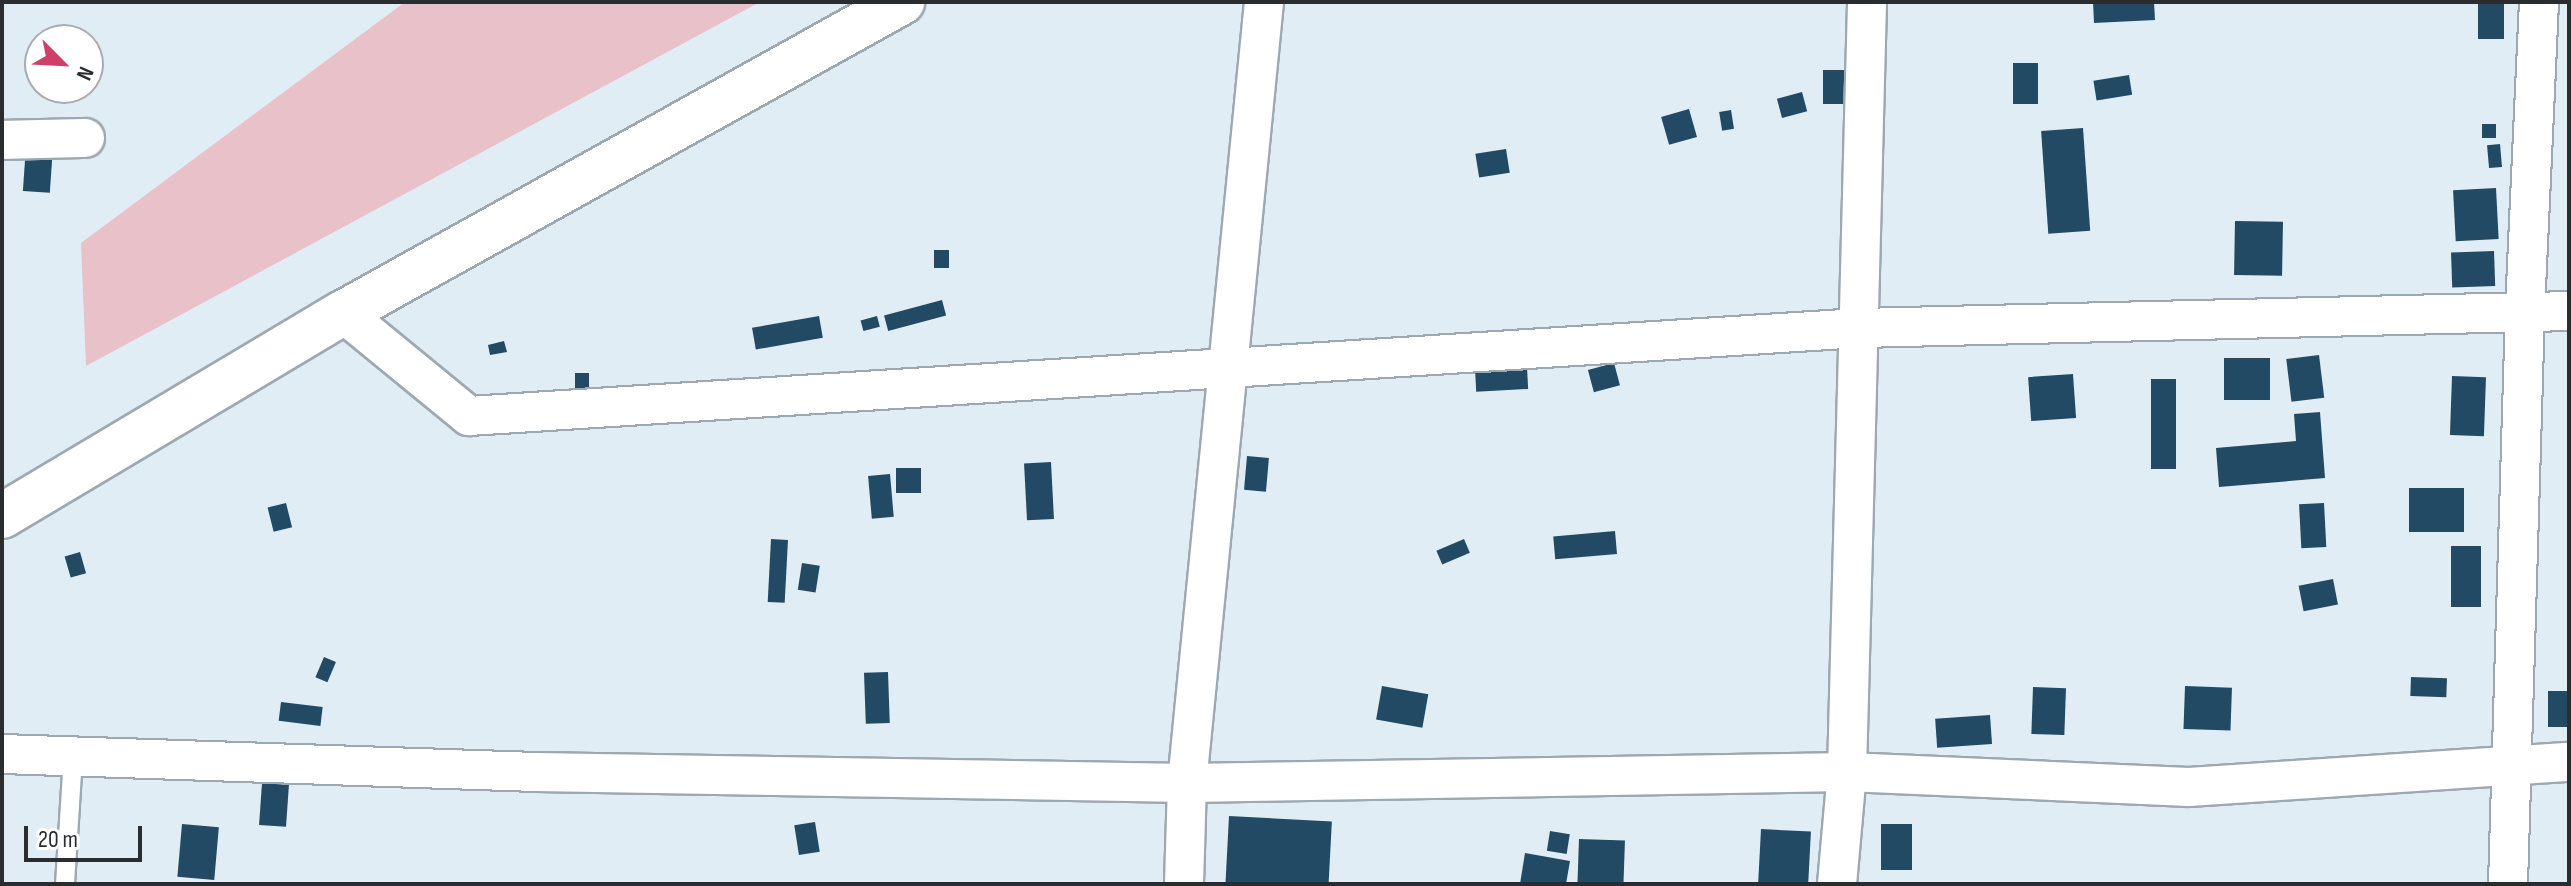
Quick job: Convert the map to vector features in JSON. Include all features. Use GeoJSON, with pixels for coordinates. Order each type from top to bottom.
{"type":"FeatureCollection","features":[{"type":"Feature","properties":{"kind":"main road"},"geometry":{"type":"LineString","coordinates":[[2,516],[343,313],[902,2]]}},
{"type":"Feature","properties":{"kind":"street"},"geometry":{"type":"LineString","coordinates":[[1184,884],[1187,783],[1264,2]]}},
{"type":"Feature","properties":{"kind":"street"},"geometry":{"type":"LineString","coordinates":[[1837,884],[1847,772],[1867,2]]}},
{"type":"Feature","properties":{"kind":"street"},"geometry":{"type":"LineString","coordinates":[[2508,884],[2525,310],[2539,2]]}},
{"type":"Feature","properties":{"kind":"street"},"geometry":{"type":"LineString","coordinates":[[2,140],[85,138]]}},
{"type":"Feature","properties":{"kind":"street"},"geometry":{"type":"LineString","coordinates":[[343,313],[469,416],[1860,328],[2569,311]]}},
{"type":"Feature","properties":{"kind":"street"},"geometry":{"type":"LineString","coordinates":[[2,754],[536,772],[1187,783],[1847,772],[2189,787],[2510,769],[2569,762]]}},
{"type":"Feature","properties":{"kind":"lane"},"geometry":{"type":"LineString","coordinates":[[65,884],[73,758]]}},
{"type":"Feature","properties":{"kind":"shaded area"},"geometry":{"type":"Polygon","coordinates":[[[405,2],[760,2],[86,366],[81,243],[405,2]]]}},
{"type":"Feature","properties":{"kind":"building"},"geometry":{"type":"Polygon","coordinates":[[[2093,2],[2154,2],[2155,20],[2094,23],[2093,2]]]}},
{"type":"Feature","properties":{"kind":"building"},"geometry":{"type":"Polygon","coordinates":[[[2478,2],[2504,2],[2504,39],[2478,39],[2478,2]]]}},
{"type":"Feature","properties":{"kind":"building"},"geometry":{"type":"Polygon","coordinates":[[[2013,63],[2038,63],[2038,104],[2013,104],[2013,63]]]}},
{"type":"Feature","properties":{"kind":"building"},"geometry":{"type":"Polygon","coordinates":[[[1823,70],[1844,70],[1844,104],[1823,104],[1823,70]]]}},
{"type":"Feature","properties":{"kind":"building"},"geometry":{"type":"Polygon","coordinates":[[[2129,75],[2132,95],[2097,100],[2093,81],[2129,75]]]}},
{"type":"Feature","properties":{"kind":"building"},"geometry":{"type":"Polygon","coordinates":[[[1802,92],[1807,111],[1782,118],[1777,99],[1802,92]]]}},
{"type":"Feature","properties":{"kind":"building"},"geometry":{"type":"Polygon","coordinates":[[[1689,109],[1697,137],[1669,145],[1661,117],[1689,109]]]}},
{"type":"Feature","properties":{"kind":"building"},"geometry":{"type":"Polygon","coordinates":[[[1731,110],[1734,129],[1722,131],[1719,112],[1731,110]]]}},
{"type":"Feature","properties":{"kind":"building"},"geometry":{"type":"Polygon","coordinates":[[[2482,124],[2496,124],[2496,138],[2482,138],[2482,124]]]}},
{"type":"Feature","properties":{"kind":"building"},"geometry":{"type":"Polygon","coordinates":[[[2083,128],[2090,231],[2048,234],[2041,131],[2083,128]]]}},
{"type":"Feature","properties":{"kind":"building"},"geometry":{"type":"Polygon","coordinates":[[[2500,144],[2502,167],[2489,168],[2487,145],[2500,144]]]}},
{"type":"Feature","properties":{"kind":"building"},"geometry":{"type":"Polygon","coordinates":[[[26,146],[53,148],[50,193],[23,191],[26,146]]]}},
{"type":"Feature","properties":{"kind":"building"},"geometry":{"type":"Polygon","coordinates":[[[1506,149],[1510,173],[1479,178],[1475,154],[1506,149]]]}},
{"type":"Feature","properties":{"kind":"building"},"geometry":{"type":"Polygon","coordinates":[[[2496,188],[2499,239],[2456,241],[2453,190],[2496,188]]]}},
{"type":"Feature","properties":{"kind":"building"},"geometry":{"type":"Polygon","coordinates":[[[2235,221],[2283,222],[2282,276],[2234,275],[2235,221]]]}},
{"type":"Feature","properties":{"kind":"building"},"geometry":{"type":"Polygon","coordinates":[[[934,250],[949,250],[949,268],[934,268],[934,250]]]}},
{"type":"Feature","properties":{"kind":"building"},"geometry":{"type":"Polygon","coordinates":[[[2494,251],[2495,286],[2452,287],[2451,253],[2494,251]]]}},
{"type":"Feature","properties":{"kind":"building"},"geometry":{"type":"Polygon","coordinates":[[[942,300],[946,315],[888,331],[884,316],[942,300]]]}},
{"type":"Feature","properties":{"kind":"building"},"geometry":{"type":"Polygon","coordinates":[[[819,316],[823,338],[756,349],[752,328],[819,316]]]}},
{"type":"Feature","properties":{"kind":"building"},"geometry":{"type":"Polygon","coordinates":[[[877,316],[880,327],[863,331],[861,320],[877,316]]]}},
{"type":"Feature","properties":{"kind":"building"},"geometry":{"type":"Polygon","coordinates":[[[504,341],[507,352],[490,355],[488,345],[504,341]]]}},
{"type":"Feature","properties":{"kind":"building"},"geometry":{"type":"Polygon","coordinates":[[[2319,355],[2324,398],[2291,402],[2286,359],[2319,355]]]}},
{"type":"Feature","properties":{"kind":"building"},"geometry":{"type":"Polygon","coordinates":[[[2224,358],[2270,358],[2270,400],[2224,400],[2224,358]]]}},
{"type":"Feature","properties":{"kind":"building"},"geometry":{"type":"Polygon","coordinates":[[[1614,363],[1620,385],[1594,392],[1588,370],[1614,363]]]}},
{"type":"Feature","properties":{"kind":"building"},"geometry":{"type":"Polygon","coordinates":[[[1527,367],[1528,389],[1476,392],[1475,370],[1527,367]]]}},
{"type":"Feature","properties":{"kind":"building"},"geometry":{"type":"Polygon","coordinates":[[[575,373],[589,373],[589,389],[575,389],[575,373]]]}},
{"type":"Feature","properties":{"kind":"building"},"geometry":{"type":"Polygon","coordinates":[[[2073,374],[2076,418],[2031,421],[2028,377],[2073,374]]]}},
{"type":"Feature","properties":{"kind":"building"},"geometry":{"type":"Polygon","coordinates":[[[2452,376],[2486,377],[2484,436],[2450,435],[2452,376]]]}},
{"type":"Feature","properties":{"kind":"building"},"geometry":{"type":"Polygon","coordinates":[[[2151,379],[2176,379],[2176,469],[2151,469],[2151,379]]]}},
{"type":"Feature","properties":{"kind":"building"},"geometry":{"type":"Polygon","coordinates":[[[2320,412],[2325,478],[2219,487],[2216,448],[2296,441],[2294,414],[2320,412]]]}},
{"type":"Feature","properties":{"kind":"building"},"geometry":{"type":"Polygon","coordinates":[[[1247,456],[1269,458],[1266,492],[1244,490],[1247,456]]]}},
{"type":"Feature","properties":{"kind":"building"},"geometry":{"type":"Polygon","coordinates":[[[1051,462],[1054,519],[1027,520],[1024,463],[1051,462]]]}},
{"type":"Feature","properties":{"kind":"building"},"geometry":{"type":"Polygon","coordinates":[[[896,468],[921,468],[921,493],[896,493],[896,468]]]}},
{"type":"Feature","properties":{"kind":"building"},"geometry":{"type":"Polygon","coordinates":[[[890,474],[894,517],[872,519],[868,476],[890,474]]]}},
{"type":"Feature","properties":{"kind":"building"},"geometry":{"type":"Polygon","coordinates":[[[2409,488],[2464,488],[2464,532],[2409,532],[2409,488]]]}},
{"type":"Feature","properties":{"kind":"building"},"geometry":{"type":"Polygon","coordinates":[[[286,503],[292,527],[274,532],[268,508],[286,503]]]}},
{"type":"Feature","properties":{"kind":"building"},"geometry":{"type":"Polygon","coordinates":[[[2324,503],[2326,547],[2301,548],[2299,504],[2324,503]]]}},
{"type":"Feature","properties":{"kind":"building"},"geometry":{"type":"Polygon","coordinates":[[[1615,531],[1617,554],[1555,559],[1553,536],[1615,531]]]}},
{"type":"Feature","properties":{"kind":"building"},"geometry":{"type":"Polygon","coordinates":[[[771,539],[788,540],[785,603],[768,602],[771,539]]]}},
{"type":"Feature","properties":{"kind":"building"},"geometry":{"type":"Polygon","coordinates":[[[1464,539],[1470,553],[1442,565],[1436,551],[1464,539]]]}},
{"type":"Feature","properties":{"kind":"building"},"geometry":{"type":"Polygon","coordinates":[[[2451,546],[2481,546],[2481,607],[2451,607],[2451,546]]]}},
{"type":"Feature","properties":{"kind":"building"},"geometry":{"type":"Polygon","coordinates":[[[80,552],[86,573],[71,578],[65,556],[80,552]]]}},
{"type":"Feature","properties":{"kind":"building"},"geometry":{"type":"Polygon","coordinates":[[[802,563],[820,566],[816,592],[798,590],[802,563]]]}},
{"type":"Feature","properties":{"kind":"building"},"geometry":{"type":"Polygon","coordinates":[[[2333,579],[2338,605],[2304,611],[2299,586],[2333,579]]]}},
{"type":"Feature","properties":{"kind":"building"},"geometry":{"type":"Polygon","coordinates":[[[324,657],[336,662],[327,682],[315,677],[324,657]]]}},
{"type":"Feature","properties":{"kind":"building"},"geometry":{"type":"Polygon","coordinates":[[[888,672],[890,723],[866,724],[864,673],[888,672]]]}},
{"type":"Feature","properties":{"kind":"building"},"geometry":{"type":"Polygon","coordinates":[[[2411,677],[2447,678],[2446,697],[2410,696],[2411,677]]]}},
{"type":"Feature","properties":{"kind":"building"},"geometry":{"type":"Polygon","coordinates":[[[1382,686],[1428,694],[1422,728],[1376,719],[1382,686]]]}},
{"type":"Feature","properties":{"kind":"building"},"geometry":{"type":"Polygon","coordinates":[[[2185,686],[2232,688],[2230,731],[2183,729],[2185,686]]]}},
{"type":"Feature","properties":{"kind":"building"},"geometry":{"type":"Polygon","coordinates":[[[2033,687],[2066,688],[2064,735],[2031,734],[2033,687]]]}},
{"type":"Feature","properties":{"kind":"building"},"geometry":{"type":"Polygon","coordinates":[[[2548,691],[2569,691],[2569,727],[2548,727],[2548,691]]]}},
{"type":"Feature","properties":{"kind":"building"},"geometry":{"type":"Polygon","coordinates":[[[281,702],[323,707],[320,726],[279,721],[281,702]]]}},
{"type":"Feature","properties":{"kind":"building"},"geometry":{"type":"Polygon","coordinates":[[[1990,715],[1992,744],[1937,748],[1935,719],[1990,715]]]}},
{"type":"Feature","properties":{"kind":"building"},"geometry":{"type":"Polygon","coordinates":[[[262,783],[289,785],[286,827],[259,825],[262,783]]]}},
{"type":"Feature","properties":{"kind":"building"},"geometry":{"type":"Polygon","coordinates":[[[1229,816],[1332,821],[1329,884],[1225,884],[1229,816]]]}},
{"type":"Feature","properties":{"kind":"building"},"geometry":{"type":"Polygon","coordinates":[[[815,822],[820,852],[799,855],[794,825],[815,822]]]}},
{"type":"Feature","properties":{"kind":"building"},"geometry":{"type":"Polygon","coordinates":[[[182,824],[219,827],[214,880],[177,877],[182,824]]]}},
{"type":"Feature","properties":{"kind":"building"},"geometry":{"type":"Polygon","coordinates":[[[1881,824],[1912,824],[1912,870],[1881,870],[1881,824]]]}},
{"type":"Feature","properties":{"kind":"building"},"geometry":{"type":"Polygon","coordinates":[[[1761,829],[1811,832],[1808,884],[1758,884],[1761,829]]]}},
{"type":"Feature","properties":{"kind":"building"},"geometry":{"type":"Polygon","coordinates":[[[1550,831],[1570,834],[1567,854],[1547,851],[1550,831]]]}},
{"type":"Feature","properties":{"kind":"building"},"geometry":{"type":"Polygon","coordinates":[[[1579,839],[1625,841],[1623,884],[1577,884],[1579,839]]]}},
{"type":"Feature","properties":{"kind":"building"},"geometry":{"type":"Polygon","coordinates":[[[1525,853],[1570,861],[1566,884],[1520,884],[1525,853]]]}}]}
